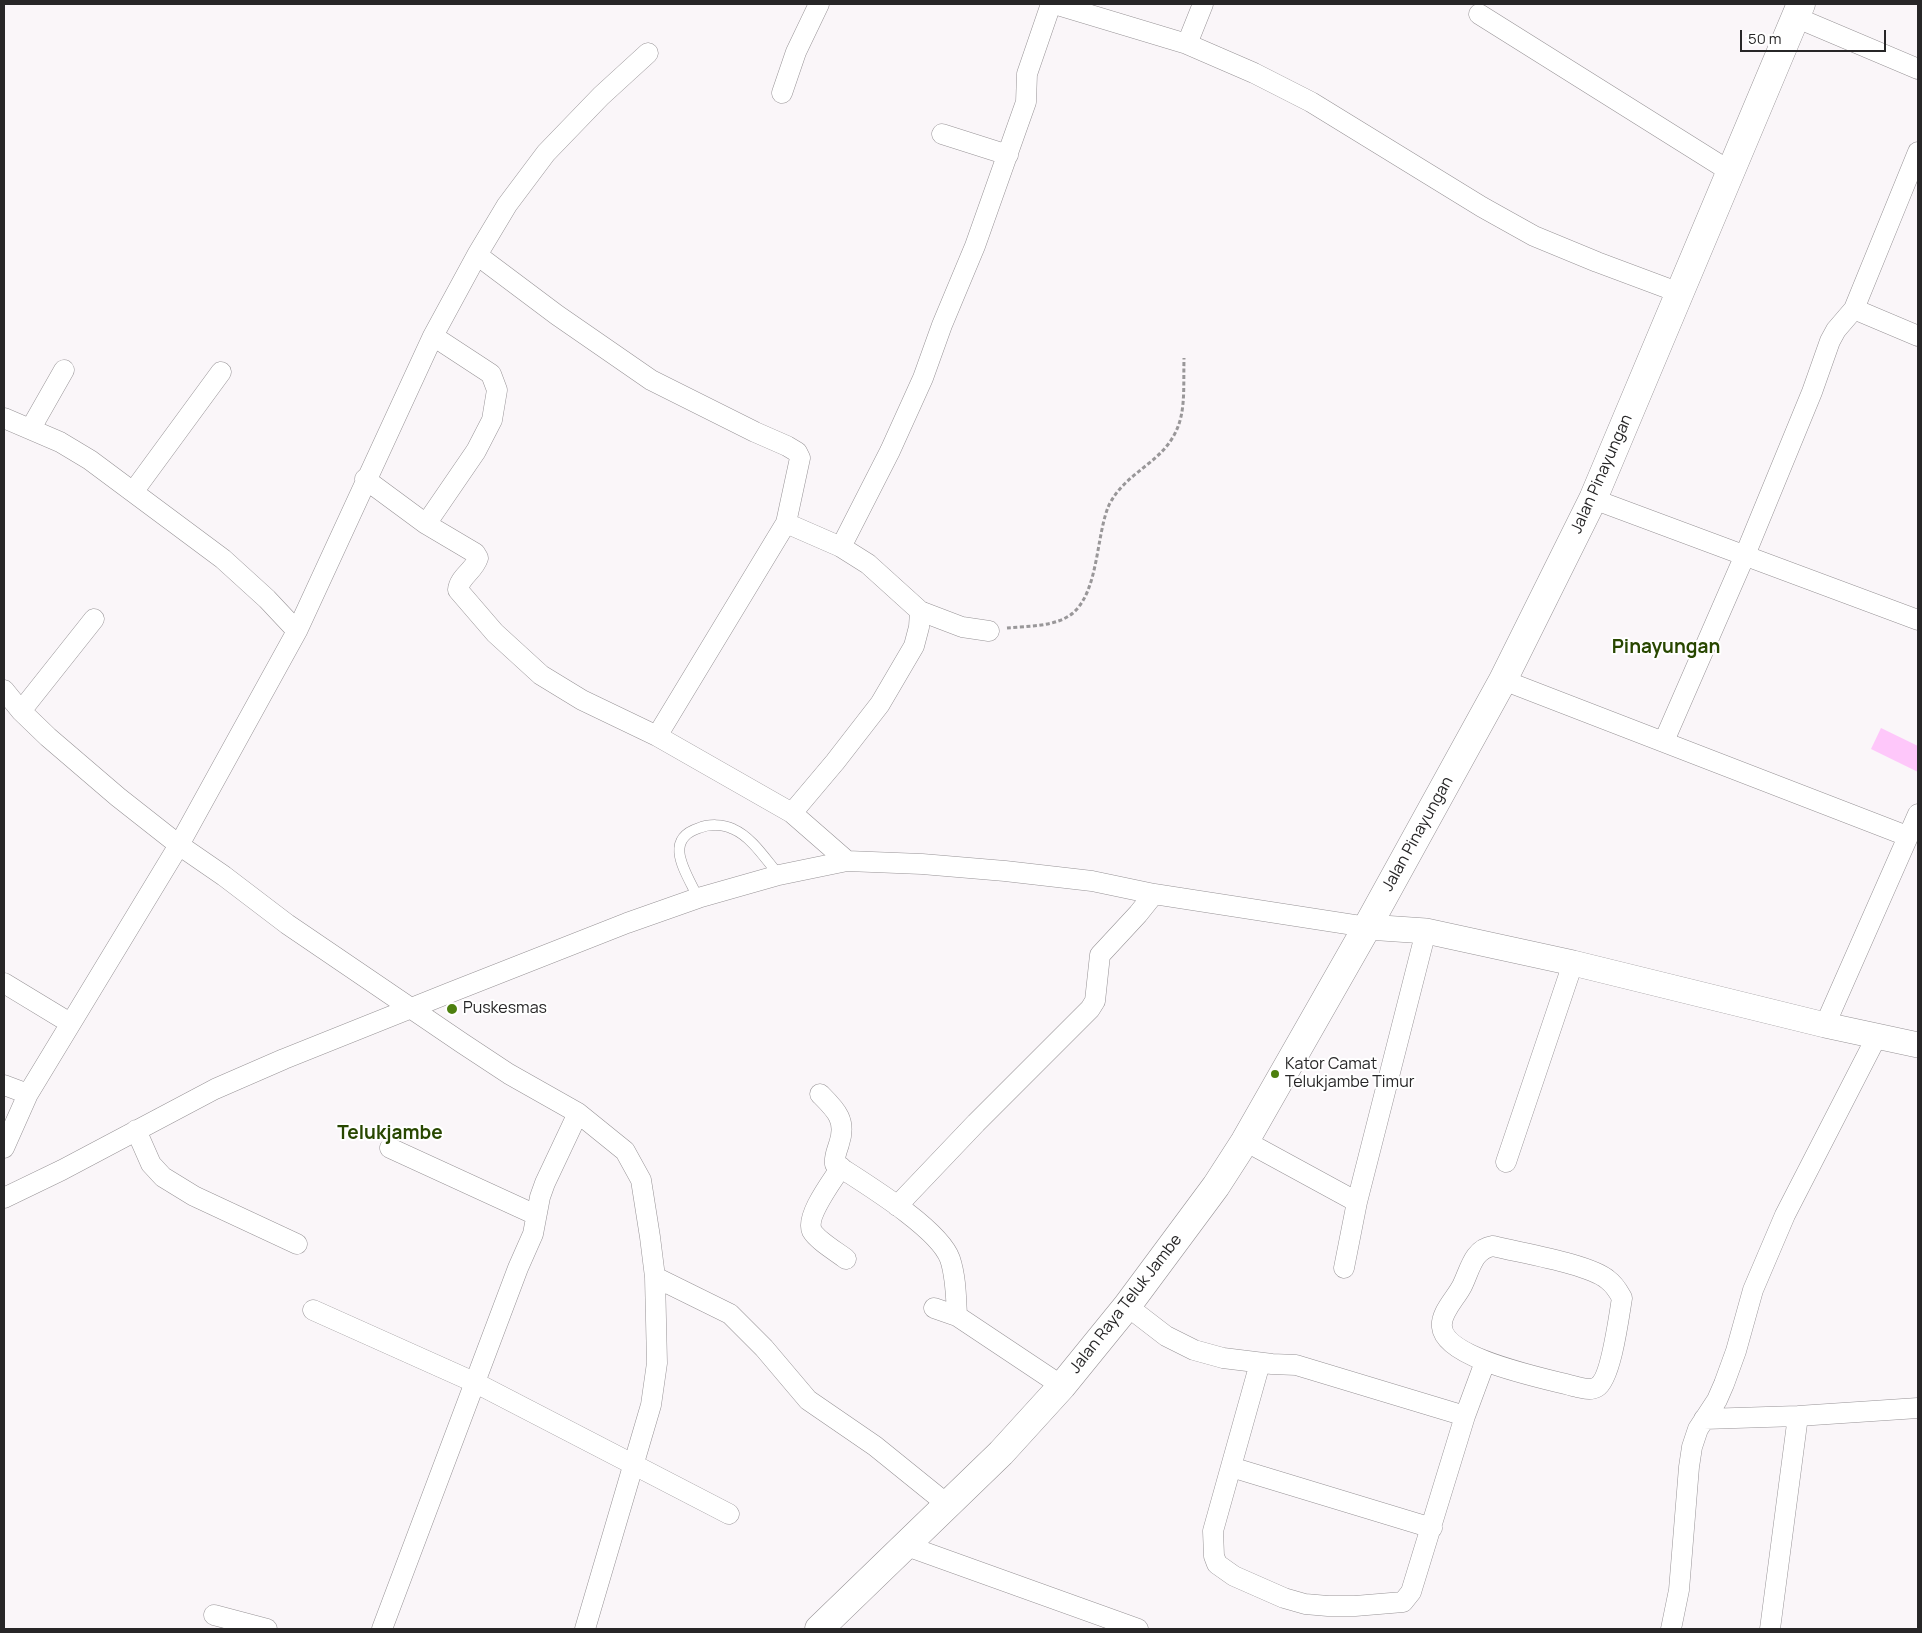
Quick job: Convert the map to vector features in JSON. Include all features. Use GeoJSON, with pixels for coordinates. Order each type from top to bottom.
{"type":"FeatureCollection","features":[{"type":"Feature","properties":{"kind":"main road","name":"Jalan Pinayungan"},"geometry":{"type":"LineString","coordinates":[[1367,927],[1503,680],[1593,499],[1798,10]]}},
{"type":"Feature","properties":{"kind":"main road","name":"Jalan Raya Teluk Jambe"},"geometry":{"type":"LineString","coordinates":[[819,1629],[1001,1453],[1062,1386],[1128,1306],[1216,1186],[1244,1141],[1367,927]]}},
{"type":"Feature","properties":{"kind":"street"},"geometry":{"type":"LineString","coordinates":[[782,93],[796,52],[819,4]]}},
{"type":"Feature","properties":{"kind":"street"},"geometry":{"type":"LineString","coordinates":[[841,547],[890,451],[922,378],[975,246],[1026,102],[1027,74],[1052,4],[1187,44],[1254,73],[1311,102],[1482,207],[1534,236],[1680,294]]}},
{"type":"Feature","properties":{"kind":"street"},"geometry":{"type":"LineString","coordinates":[[1187,44],[1203,4]]}},
{"type":"Feature","properties":{"kind":"street"},"geometry":{"type":"LineString","coordinates":[[1798,10],[1918,69]]}},
{"type":"Feature","properties":{"kind":"street"},"geometry":{"type":"LineString","coordinates":[[1479,14],[1731,172]]}},
{"type":"Feature","properties":{"kind":"street"},"geometry":{"type":"LineString","coordinates":[[4,1148],[28,1094],[179,845],[298,631],[433,336],[477,255],[507,205],[546,153],[601,96],[648,53]]}},
{"type":"Feature","properties":{"kind":"street"},"geometry":{"type":"LineString","coordinates":[[942,134],[1008,155]]}},
{"type":"Feature","properties":{"kind":"street"},"geometry":{"type":"LineString","coordinates":[[1664,741],[1744,556],[1812,392],[1830,341],[1836,330],[1854,309],[1918,152]]}},
{"type":"Feature","properties":{"kind":"street"},"geometry":{"type":"LineString","coordinates":[[477,255],[557,315],[651,380],[787,446],[797,452],[800,458],[786,523],[657,736]]}},
{"type":"Feature","properties":{"kind":"street"},"geometry":{"type":"LineString","coordinates":[[1854,309],[1918,336]]}},
{"type":"Feature","properties":{"kind":"street"},"geometry":{"type":"LineString","coordinates":[[426,524],[476,451],[492,420],[497,390],[491,374],[433,336]]}},
{"type":"Feature","properties":{"kind":"street"},"geometry":{"type":"LineString","coordinates":[[31,428],[64,370]]}},
{"type":"Feature","properties":{"kind":"street"},"geometry":{"type":"LineString","coordinates":[[133,492],[221,372]]}},
{"type":"Feature","properties":{"kind":"street"},"geometry":{"type":"LineString","coordinates":[[4,418],[60,442],[90,460],[223,559],[298,631]]}},
{"type":"Feature","properties":{"kind":"street"},"geometry":{"type":"LineString","coordinates":[[366,479],[426,524],[475,553],[478,558],[476,564],[459,583],[458,590],[489,626],[541,675],[582,700],[657,736],[792,813],[847,861]]}},
{"type":"Feature","properties":{"kind":"street"},"geometry":{"type":"LineString","coordinates":[[1593,499],[1744,556],[1918,618]]}},
{"type":"Feature","properties":{"kind":"street"},"geometry":{"type":"LineString","coordinates":[[786,523],[841,547],[868,564],[920,610],[962,627],[989,631]]}},
{"type":"Feature","properties":{"kind":"street"},"geometry":{"type":"LineString","coordinates":[[792,813],[880,704],[914,646],[919,627],[920,610]]}},
{"type":"Feature","properties":{"kind":"street"},"geometry":{"type":"LineString","coordinates":[[21,711],[94,619]]}},
{"type":"Feature","properties":{"kind":"street"},"geometry":{"type":"LineString","coordinates":[[1503,680],[1907,836]]}},
{"type":"Feature","properties":{"kind":"street"},"geometry":{"type":"LineString","coordinates":[[4,690],[21,711],[48,737],[111,791],[179,845],[224,876],[287,924],[414,1008],[509,1074],[578,1113],[625,1151],[641,1180],[655,1277],[657,1364],[651,1405],[585,1629]]}},
{"type":"Feature","properties":{"kind":"street"},"geometry":{"type":"LineString","coordinates":[[1825,1025],[1918,814]]}},
{"type":"Feature","properties":{"kind":"street"},"geometry":{"type":"LineString","coordinates":[[4,1198],[62,1170],[215,1089],[449,993],[698,898],[779,875],[847,861],[922,864],[1092,881],[1154,894],[1367,927],[1426,931],[1573,963],[1825,1025],[1918,1045]]}},
{"type":"Feature","properties":{"kind":"street"},"geometry":{"type":"LineString","coordinates":[[897,1206],[983,1116],[1090,1009],[1095,1001],[1100,955],[1133,920],[1154,894]]}},
{"type":"Feature","properties":{"kind":"street"},"geometry":{"type":"LineString","coordinates":[[1344,1268],[1357,1202],[1426,931]]}},
{"type":"Feature","properties":{"kind":"street"},"geometry":{"type":"LineString","coordinates":[[1506,1162],[1573,963]]}},
{"type":"Feature","properties":{"kind":"street"},"geometry":{"type":"LineString","coordinates":[[4,983],[70,1023]]}},
{"type":"Feature","properties":{"kind":"street"},"geometry":{"type":"LineString","coordinates":[[1671,1629],[1679,1590],[1692,1448],[1698,1429],[1717,1400],[1724,1384],[1736,1351],[1753,1290],[1785,1215],[1877,1036]]}},
{"type":"Feature","properties":{"kind":"street"},"geometry":{"type":"LineString","coordinates":[[4,1085],[28,1094]]}},
{"type":"Feature","properties":{"kind":"street"},"geometry":{"type":"LineString","coordinates":[[820,1094],[838,1113],[841,1120],[840,1141],[835,1159],[836,1164],[897,1206],[937,1238],[949,1258],[955,1283],[957,1316]]}},
{"type":"Feature","properties":{"kind":"street"},"geometry":{"type":"LineString","coordinates":[[382,1629],[532,1234],[545,1183],[578,1113]]}},
{"type":"Feature","properties":{"kind":"street"},"geometry":{"type":"LineString","coordinates":[[136,1130],[151,1164],[163,1177],[194,1196],[297,1244]]}},
{"type":"Feature","properties":{"kind":"street"},"geometry":{"type":"LineString","coordinates":[[1244,1141],[1357,1202]]}},
{"type":"Feature","properties":{"kind":"street"},"geometry":{"type":"LineString","coordinates":[[390,1148],[536,1216]]}},
{"type":"Feature","properties":{"kind":"street"},"geometry":{"type":"LineString","coordinates":[[841,1167],[815,1209],[810,1223],[813,1232],[846,1259]]}},
{"type":"Feature","properties":{"kind":"street"},"geometry":{"type":"LineString","coordinates":[[1493,1246],[1590,1270],[1607,1278],[1617,1288],[1622,1298],[1608,1372],[1597,1387],[1589,1389],[1577,1387],[1485,1362],[1467,1354],[1452,1344],[1444,1336],[1442,1326],[1443,1318],[1460,1291],[1477,1254],[1485,1248],[1493,1246]]}},
{"type":"Feature","properties":{"kind":"street"},"geometry":{"type":"LineString","coordinates":[[655,1277],[730,1314],[764,1348],[808,1400],[875,1446],[948,1506]]}},
{"type":"Feature","properties":{"kind":"street"},"geometry":{"type":"LineString","coordinates":[[1128,1306],[1166,1336],[1194,1350],[1223,1358],[1296,1364],[1465,1416]]}},
{"type":"Feature","properties":{"kind":"street"},"geometry":{"type":"LineString","coordinates":[[934,1308],[957,1316],[1062,1386]]}},
{"type":"Feature","properties":{"kind":"street"},"geometry":{"type":"LineString","coordinates":[[313,1310],[476,1383],[730,1514]]}},
{"type":"Feature","properties":{"kind":"street"},"geometry":{"type":"LineString","coordinates":[[1260,1362],[1213,1531],[1214,1556],[1217,1564],[1234,1576],[1284,1598],[1305,1604],[1328,1606],[1403,1602],[1411,1592],[1465,1416],[1485,1362]]}},
{"type":"Feature","properties":{"kind":"street"},"geometry":{"type":"LineString","coordinates":[[1704,1419],[1798,1416],[1918,1408]]}},
{"type":"Feature","properties":{"kind":"street"},"geometry":{"type":"LineString","coordinates":[[1770,1629],[1798,1416]]}},
{"type":"Feature","properties":{"kind":"street"},"geometry":{"type":"LineString","coordinates":[[1231,1467],[1432,1528]]}},
{"type":"Feature","properties":{"kind":"street"},"geometry":{"type":"LineString","coordinates":[[906,1546],[1138,1629]]}},
{"type":"Feature","properties":{"kind":"street"},"geometry":{"type":"LineString","coordinates":[[214,1615],[267,1629]]}},
{"type":"Feature","properties":{"kind":"lane"},"geometry":{"type":"LineString","coordinates":[[698,898],[678,851],[680,839],[690,830],[704,826],[717,825],[733,829],[748,839],[779,875]]}},
{"type":"Feature","properties":{"kind":"path"},"geometry":{"type":"LineString","coordinates":[[989,631],[1058,621],[1074,612],[1092,580],[1108,507],[1117,491],[1125,482],[1154,460],[1172,439],[1180,425],[1183,408],[1184,358]]}},
{"type":"Feature","properties":{"kind":"building"},"geometry":{"type":"Polygon","coordinates":[[[1881,728],[1918,746],[1918,772],[1871,749],[1881,728]]]}},
{"type":"Feature","properties":{"kind":"place","name":"Puskesmas"},"geometry":{"type":"Point","coordinates":[452,1009]}},
{"type":"Feature","properties":{"kind":"place","name":"Kator Camat Telukjambe Timur"},"geometry":{"type":"Point","coordinates":[1275,1074]}},
{"type":"Feature","properties":{"kind":"district","name":"Pinayungan"},"geometry":{"type":"Point","coordinates":[1666,648]}},
{"type":"Feature","properties":{"kind":"district","name":"Telukjambe"},"geometry":{"type":"Point","coordinates":[390,1134]}}]}
